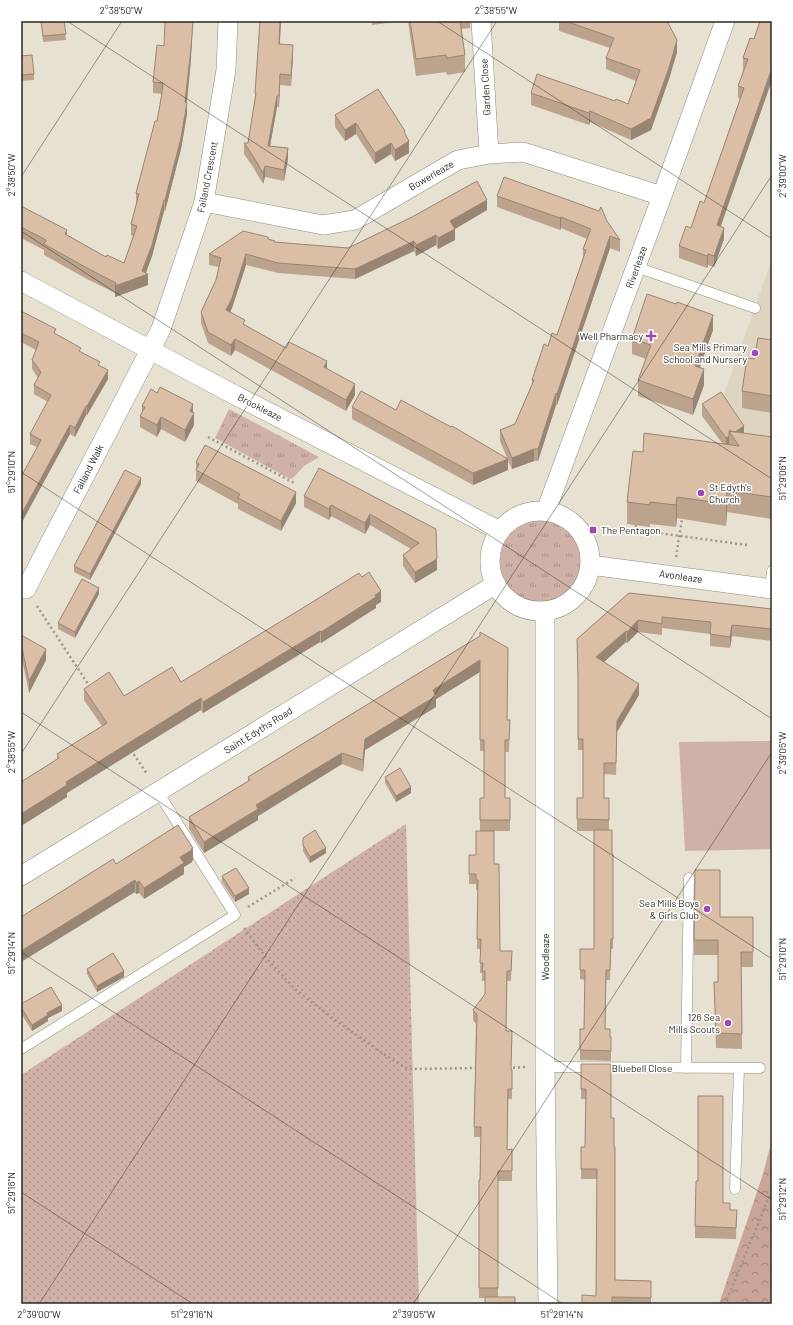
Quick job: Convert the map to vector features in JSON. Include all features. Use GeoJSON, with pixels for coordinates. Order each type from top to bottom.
{"type":"FeatureCollection","features":[{"type":"Feature","properties":{"kind":"street","name":"Failand Crescent"},"geometry":{"type":"LineString","coordinates":[[150,349],[161,329],[204,202],[226,70],[228,21]]}},
{"type":"Feature","properties":{"kind":"street","name":"Garden Close"},"geometry":{"type":"LineString","coordinates":[[481,21],[488,154]]}},
{"type":"Feature","properties":{"kind":"street","name":"Riverleaze"},"geometry":{"type":"LineString","coordinates":[[546,511],[725,21]]}},
{"type":"Feature","properties":{"kind":"street","name":"Bowerleaze"},"geometry":{"type":"LineString","coordinates":[[204,202],[324,225],[355,220],[458,160],[488,154],[523,152],[662,196]]}},
{"type":"Feature","properties":{"kind":"street","name":"Brookleaze"},"geometry":{"type":"LineString","coordinates":[[21,281],[244,400],[500,531]]}},
{"type":"Feature","properties":{"kind":"street","name":"Failand Walk"},"geometry":{"type":"LineString","coordinates":[[26,589],[150,349]]}},
{"type":"Feature","properties":{"kind":"street"},"geometry":{"type":"LineString","coordinates":[[546,511],[561,515],[574,524],[584,536],[589,550],[590,565],[587,579],[581,591],[571,601],[559,608],[545,611],[530,610],[516,605],[505,596],[496,584],[491,571],[490,557],[494,543],[500,531],[513,519],[529,512],[546,511]]}},
{"type":"Feature","properties":{"kind":"street","name":"Avonleaze"},"geometry":{"type":"LineString","coordinates":[[590,565],[674,575],[771,583]]}},
{"type":"Feature","properties":{"kind":"street","name":"Saint Edyths Road"},"geometry":{"type":"LineString","coordinates":[[21,876],[496,584]]}},
{"type":"Feature","properties":{"kind":"street","name":"Woodleaze"},"geometry":{"type":"LineString","coordinates":[[545,611],[545,1067],[548,1304]]}},
{"type":"Feature","properties":{"kind":"lane"},"geometry":{"type":"LineString","coordinates":[[636,267],[755,308]]}},
{"type":"Feature","properties":{"kind":"lane"},"geometry":{"type":"LineString","coordinates":[[21,1049],[235,915],[158,792]]}},
{"type":"Feature","properties":{"kind":"lane"},"geometry":{"type":"LineString","coordinates":[[686,1068],[689,878]]}},
{"type":"Feature","properties":{"kind":"lane","name":"Bluebell Close"},"geometry":{"type":"LineString","coordinates":[[545,1067],[760,1068]]}},
{"type":"Feature","properties":{"kind":"lane"},"geometry":{"type":"LineString","coordinates":[[736,1189],[739,1068]]}},
{"type":"Feature","properties":{"kind":"path"},"geometry":{"type":"LineString","coordinates":[[208,437],[296,484]]}},
{"type":"Feature","properties":{"kind":"path"},"geometry":{"type":"LineString","coordinates":[[674,575],[682,519]]}},
{"type":"Feature","properties":{"kind":"path"},"geometry":{"type":"LineString","coordinates":[[636,525],[636,530],[747,545]]}},
{"type":"Feature","properties":{"kind":"path"},"geometry":{"type":"LineString","coordinates":[[26,589],[94,694]]}},
{"type":"Feature","properties":{"kind":"path"},"geometry":{"type":"LineString","coordinates":[[128,746],[158,792]]}},
{"type":"Feature","properties":{"kind":"path"},"geometry":{"type":"LineString","coordinates":[[295,878],[235,915],[268,960],[295,989],[385,1056],[408,1069],[484,1068]]}},
{"type":"Feature","properties":{"kind":"path"},"geometry":{"type":"LineString","coordinates":[[507,1068],[545,1067]]}},
{"type":"Feature","properties":{"kind":"path"},"geometry":{"type":"LineString","coordinates":[[725,1304],[772,1190]]}},
{"type":"Feature","properties":{"kind":"shaded area","name":"Sea Mills Primary School and Nursery"},"geometry":{"type":"Polygon","coordinates":[[[772,259],[772,457],[760,455],[723,397],[772,259]]]}},
{"type":"Feature","properties":{"kind":"green space"},"geometry":{"type":"Polygon","coordinates":[[[229,409],[319,457],[304,466],[293,478],[290,479],[215,438],[229,409]]]}},
{"type":"Feature","properties":{"kind":"green space"},"geometry":{"type":"Polygon","coordinates":[[[541,520],[557,524],[570,532],[578,545],[582,561],[578,577],[570,590],[557,598],[541,602],[525,598],[512,590],[504,577],[500,561],[504,545],[512,532],[525,524],[541,520]]]}},
{"type":"Feature","properties":{"kind":"green space"},"geometry":{"type":"Polygon","coordinates":[[[772,741],[772,849],[685,851],[679,742],[772,741]]]}},
{"type":"Feature","properties":{"kind":"green space"},"geometry":{"type":"Polygon","coordinates":[[[406,824],[419,1304],[21,1304],[21,1075],[406,824]]]}},
{"type":"Feature","properties":{"kind":"green space"},"geometry":{"type":"Polygon","coordinates":[[[772,1140],[772,1304],[719,1304],[763,1174],[772,1140]]]}},
{"type":"Feature","properties":{"kind":"building"},"geometry":{"type":"Polygon","coordinates":[[[41,21],[64,21],[66,34],[43,36],[41,21]]]}},
{"type":"Feature","properties":{"kind":"building"},"geometry":{"type":"Polygon","coordinates":[[[165,21],[193,21],[185,102],[187,103],[181,138],[152,245],[142,271],[148,274],[115,286],[116,283],[44,244],[46,240],[21,227],[21,206],[67,230],[65,234],[106,257],[107,255],[124,263],[137,226],[131,224],[139,194],[136,193],[155,121],[157,121],[162,93],[163,83],[153,82],[157,45],[164,46],[165,21]]]}},
{"type":"Feature","properties":{"kind":"building"},"geometry":{"type":"Polygon","coordinates":[[[260,21],[280,21],[279,44],[293,45],[291,75],[280,74],[279,96],[277,96],[268,146],[288,148],[284,170],[265,166],[263,173],[244,143],[248,143],[256,93],[260,21]]]}},
{"type":"Feature","properties":{"kind":"building"},"geometry":{"type":"Polygon","coordinates":[[[410,21],[460,21],[465,55],[447,58],[446,55],[416,59],[410,21]]]}},
{"type":"Feature","properties":{"kind":"building"},"geometry":{"type":"Polygon","coordinates":[[[565,21],[667,21],[677,40],[669,68],[651,118],[631,129],[590,111],[589,113],[531,93],[537,74],[615,101],[616,99],[628,104],[640,70],[606,58],[614,38],[565,21]]]}},
{"type":"Feature","properties":{"kind":"building"},"geometry":{"type":"Polygon","coordinates":[[[760,21],[772,21],[772,68],[717,225],[724,228],[714,256],[708,254],[707,256],[679,246],[686,226],[691,228],[700,201],[704,203],[744,88],[738,86],[748,59],[743,58],[750,38],[754,39],[760,21]]]}},
{"type":"Feature","properties":{"kind":"building"},"geometry":{"type":"Polygon","coordinates":[[[32,55],[34,74],[21,75],[21,56],[32,55]]]}},
{"type":"Feature","properties":{"kind":"building"},"geometry":{"type":"Polygon","coordinates":[[[378,89],[405,131],[404,132],[409,141],[395,150],[391,143],[375,153],[356,123],[345,130],[335,115],[378,89]]]}},
{"type":"Feature","properties":{"kind":"building"},"geometry":{"type":"Polygon","coordinates":[[[504,177],[599,211],[601,207],[607,221],[620,240],[610,236],[538,449],[534,449],[512,458],[500,430],[515,424],[534,380],[532,380],[544,344],[548,346],[552,333],[557,335],[586,250],[583,249],[591,229],[561,217],[560,218],[497,196],[504,177]]]}},
{"type":"Feature","properties":{"kind":"building"},"geometry":{"type":"Polygon","coordinates":[[[477,181],[487,200],[450,221],[455,229],[438,238],[436,235],[416,245],[414,241],[355,269],[278,263],[246,254],[232,298],[226,310],[245,320],[243,324],[286,348],[289,342],[327,361],[324,367],[355,384],[346,400],[235,339],[231,345],[208,332],[201,312],[216,280],[221,258],[209,254],[243,231],[268,237],[268,239],[275,241],[274,242],[348,248],[412,217],[477,181]]]}},
{"type":"Feature","properties":{"kind":"building"},"geometry":{"type":"Polygon","coordinates":[[[647,294],[676,304],[677,302],[713,315],[695,366],[704,369],[693,399],[638,380],[651,345],[632,339],[647,294]]]}},
{"type":"Feature","properties":{"kind":"building"},"geometry":{"type":"Polygon","coordinates":[[[21,311],[56,329],[54,333],[81,348],[79,351],[100,362],[98,365],[108,370],[86,406],[75,428],[70,425],[21,515],[21,477],[41,440],[30,434],[51,395],[34,385],[41,372],[32,360],[39,342],[21,333],[21,311]]]}},
{"type":"Feature","properties":{"kind":"building"},"geometry":{"type":"Polygon","coordinates":[[[758,338],[772,340],[772,396],[742,391],[747,358],[754,359],[758,338]]]}},
{"type":"Feature","properties":{"kind":"building"},"geometry":{"type":"Polygon","coordinates":[[[160,387],[193,404],[190,411],[194,413],[185,430],[161,417],[157,425],[140,416],[145,407],[142,406],[151,389],[157,393],[160,387]]]}},
{"type":"Feature","properties":{"kind":"building"},"geometry":{"type":"Polygon","coordinates":[[[361,391],[396,410],[401,400],[451,427],[452,426],[508,459],[473,473],[352,407],[361,391]]]}},
{"type":"Feature","properties":{"kind":"building"},"geometry":{"type":"Polygon","coordinates":[[[721,392],[744,426],[735,432],[729,431],[729,436],[726,438],[702,404],[721,392]]]}},
{"type":"Feature","properties":{"kind":"building","name":"St Edyth's Church"},"geometry":{"type":"Polygon","coordinates":[[[729,431],[772,437],[772,497],[727,491],[726,504],[677,497],[676,505],[650,502],[650,505],[627,502],[633,451],[643,452],[644,433],[739,446],[729,431]]]}},
{"type":"Feature","properties":{"kind":"building"},"geometry":{"type":"Polygon","coordinates":[[[205,445],[296,492],[281,521],[238,498],[240,494],[196,470],[199,464],[196,462],[205,445]]]}},
{"type":"Feature","properties":{"kind":"building"},"geometry":{"type":"Polygon","coordinates":[[[319,468],[436,529],[437,559],[415,572],[403,555],[419,543],[370,514],[365,523],[331,505],[329,509],[304,496],[319,468]]]}},
{"type":"Feature","properties":{"kind":"building"},"geometry":{"type":"Polygon","coordinates":[[[125,470],[141,478],[90,574],[74,566],[125,470]]]}},
{"type":"Feature","properties":{"kind":"building"},"geometry":{"type":"Polygon","coordinates":[[[369,572],[381,591],[375,595],[376,597],[321,632],[320,631],[203,702],[201,698],[66,782],[67,785],[21,814],[21,782],[59,758],[57,754],[107,723],[84,689],[109,672],[124,696],[172,667],[181,682],[359,573],[362,577],[369,572]]]}},
{"type":"Feature","properties":{"kind":"building"},"geometry":{"type":"Polygon","coordinates":[[[82,579],[99,588],[75,632],[58,623],[82,579]]]}},
{"type":"Feature","properties":{"kind":"building"},"geometry":{"type":"Polygon","coordinates":[[[629,593],[772,609],[772,629],[732,625],[730,637],[710,634],[711,622],[662,617],[662,624],[638,620],[627,632],[626,631],[596,657],[639,684],[617,721],[616,763],[604,763],[604,798],[609,798],[609,820],[577,819],[577,798],[583,798],[583,739],[578,739],[577,639],[629,593]]]}},
{"type":"Feature","properties":{"kind":"building"},"geometry":{"type":"Polygon","coordinates":[[[480,632],[508,648],[507,720],[510,720],[509,740],[505,740],[505,798],[510,798],[510,820],[480,820],[480,798],[484,798],[484,740],[480,740],[480,660],[433,690],[436,696],[365,739],[363,760],[342,753],[256,805],[258,809],[204,842],[189,817],[250,780],[248,777],[480,636],[480,632]]]}},
{"type":"Feature","properties":{"kind":"building"},"geometry":{"type":"Polygon","coordinates":[[[21,635],[46,649],[29,681],[21,643],[21,635]]]}},
{"type":"Feature","properties":{"kind":"building"},"geometry":{"type":"Polygon","coordinates":[[[400,768],[411,787],[396,796],[385,777],[400,768]]]}},
{"type":"Feature","properties":{"kind":"building"},"geometry":{"type":"Polygon","coordinates":[[[178,825],[193,848],[180,857],[184,863],[144,888],[139,881],[136,883],[135,880],[21,951],[21,917],[113,859],[116,864],[178,825]]]}},
{"type":"Feature","properties":{"kind":"building"},"geometry":{"type":"Polygon","coordinates":[[[315,830],[326,848],[310,857],[303,845],[303,838],[315,830]]]}},
{"type":"Feature","properties":{"kind":"building"},"geometry":{"type":"Polygon","coordinates":[[[594,830],[612,830],[613,939],[611,939],[610,970],[606,970],[605,1029],[610,1029],[611,1051],[580,1050],[580,1029],[584,1029],[585,970],[580,970],[580,949],[594,949],[594,830]]]}},
{"type":"Feature","properties":{"kind":"building"},"geometry":{"type":"Polygon","coordinates":[[[476,831],[494,831],[494,864],[499,864],[500,951],[512,951],[511,971],[507,971],[506,1031],[512,1031],[512,1089],[508,1089],[507,1150],[512,1149],[512,1171],[498,1171],[498,1288],[479,1288],[479,1180],[481,1127],[474,1127],[477,1015],[473,1010],[485,994],[485,971],[482,971],[483,963],[480,963],[481,939],[477,939],[478,880],[476,880],[476,874],[469,874],[469,855],[476,855],[476,831]]]}},
{"type":"Feature","properties":{"kind":"building"},"geometry":{"type":"Polygon","coordinates":[[[236,868],[249,888],[235,896],[222,876],[236,868]]]}},
{"type":"Feature","properties":{"kind":"building"},"geometry":{"type":"Polygon","coordinates":[[[695,870],[720,870],[720,917],[753,917],[753,952],[741,952],[742,1034],[716,1033],[714,982],[718,982],[718,940],[694,940],[695,870]]]}},
{"type":"Feature","properties":{"kind":"building"},"geometry":{"type":"Polygon","coordinates":[[[113,953],[124,971],[97,986],[87,969],[113,953]]]}},
{"type":"Feature","properties":{"kind":"building"},"geometry":{"type":"Polygon","coordinates":[[[51,987],[62,1005],[47,1013],[48,1015],[32,1025],[21,1007],[21,1004],[51,987]]]}},
{"type":"Feature","properties":{"kind":"building"},"geometry":{"type":"Polygon","coordinates":[[[581,1064],[611,1064],[611,1118],[614,1118],[615,1147],[615,1280],[651,1281],[651,1298],[612,1297],[612,1304],[582,1304],[582,1295],[596,1296],[597,1169],[581,1169],[581,1147],[585,1147],[586,1089],[581,1089],[581,1064]]]}},
{"type":"Feature","properties":{"kind":"building"},"geometry":{"type":"Polygon","coordinates":[[[698,1096],[723,1096],[723,1203],[730,1203],[730,1210],[737,1210],[736,1228],[695,1226],[696,1181],[698,1181],[698,1096]]]}},
{"type":"Feature","properties":{"kind":"building"},"geometry":{"type":"Polygon","coordinates":[[[485,1297],[515,1297],[515,1304],[485,1304],[485,1297]]]}},
{"type":"Feature","properties":{"kind":"place","name":"Well Pharmacy"},"geometry":{"type":"Point","coordinates":[651,336]}},
{"type":"Feature","properties":{"kind":"place","name":"Sea Mills Primary School and Nursery"},"geometry":{"type":"Point","coordinates":[755,353]}},
{"type":"Feature","properties":{"kind":"place","name":"St Edyth's Church"},"geometry":{"type":"Point","coordinates":[701,493]}},
{"type":"Feature","properties":{"kind":"place","name":"The Pentagon"},"geometry":{"type":"Point","coordinates":[593,530]}},
{"type":"Feature","properties":{"kind":"place","name":"Sea Mills Boys & Girls Club"},"geometry":{"type":"Point","coordinates":[707,909]}},
{"type":"Feature","properties":{"kind":"place","name":"126 Sea Mills Scouts"},"geometry":{"type":"Point","coordinates":[728,1023]}}]}
